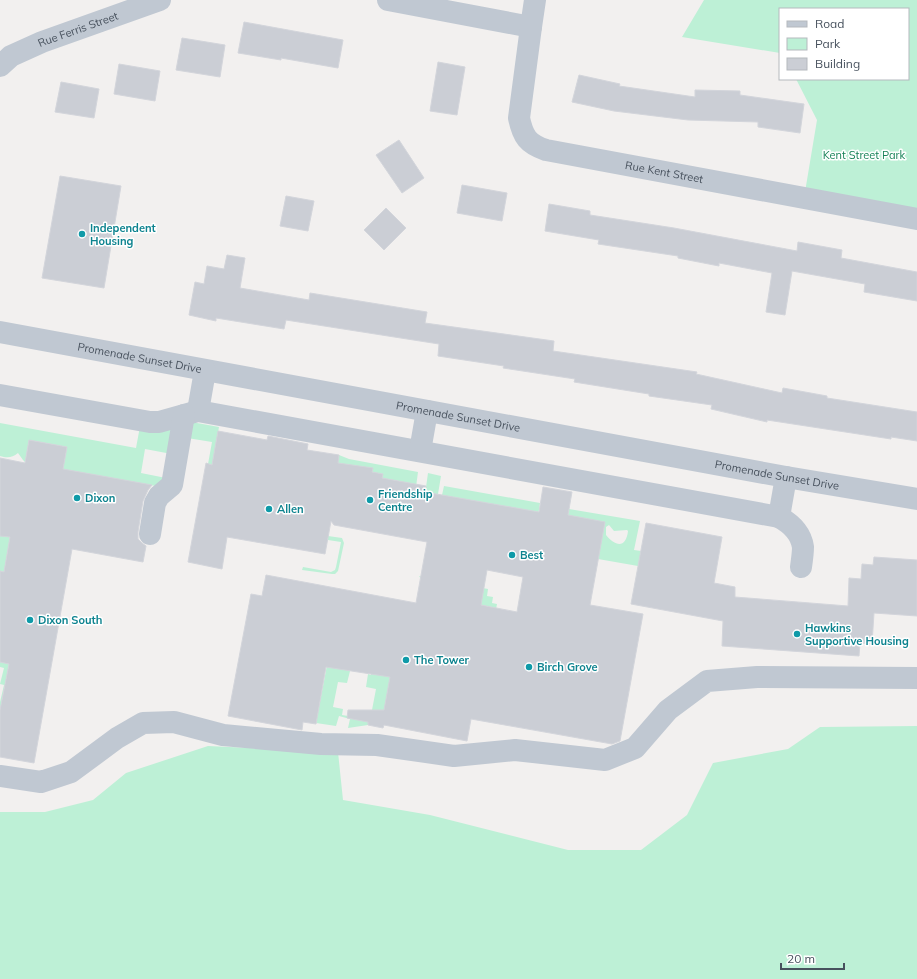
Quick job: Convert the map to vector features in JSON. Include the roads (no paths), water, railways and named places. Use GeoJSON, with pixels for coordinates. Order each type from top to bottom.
{"type":"FeatureCollection","features":[{"type":"Feature","properties":{"kind":"street","name":"Rue Ferris Street"},"geometry":{"type":"LineString","coordinates":[[0,66],[11,56],[42,42],[160,0]]}},
{"type":"Feature","properties":{"kind":"street"},"geometry":{"type":"LineString","coordinates":[[388,0],[531,27]]}},
{"type":"Feature","properties":{"kind":"street","name":"Rue Kent Street"},"geometry":{"type":"LineString","coordinates":[[536,0],[519,118],[521,128],[526,138],[536,147],[917,219]]}},
{"type":"Feature","properties":{"kind":"street","name":"Promenade Sunset Drive"},"geometry":{"type":"LineString","coordinates":[[0,332],[786,477],[917,499]]}},
{"type":"Feature","properties":{"kind":"street"},"geometry":{"type":"LineString","coordinates":[[150,534],[155,502],[159,496],[172,485],[191,413],[205,370]]}},
{"type":"Feature","properties":{"kind":"street"},"geometry":{"type":"LineString","coordinates":[[0,395],[150,422],[159,422],[191,413],[420,451],[779,517],[786,520],[795,529],[803,546],[801,567]]}},
{"type":"Feature","properties":{"kind":"street"},"geometry":{"type":"LineString","coordinates":[[420,451],[427,411]]}},
{"type":"Feature","properties":{"kind":"street"},"geometry":{"type":"LineString","coordinates":[[779,517],[786,477]]}},
{"type":"Feature","properties":{"kind":"street"},"geometry":{"type":"LineString","coordinates":[[0,776],[41,782],[71,772],[117,738],[143,723],[174,722],[223,735],[321,744],[377,746],[454,756],[515,750],[604,760],[635,748],[668,710],[707,681],[757,677],[917,678]]}},
{"type":"Feature","properties":{"kind":"place","name":"Independent Housing"},"geometry":{"type":"Point","coordinates":[82,234]}},
{"type":"Feature","properties":{"kind":"place","name":"Dixon"},"geometry":{"type":"Point","coordinates":[77,498]}},
{"type":"Feature","properties":{"kind":"place","name":"Friendship Centre"},"geometry":{"type":"Point","coordinates":[370,500]}},
{"type":"Feature","properties":{"kind":"place","name":"Allen"},"geometry":{"type":"Point","coordinates":[269,509]}},
{"type":"Feature","properties":{"kind":"place","name":"Best"},"geometry":{"type":"Point","coordinates":[512,555]}},
{"type":"Feature","properties":{"kind":"place","name":"Dixon South"},"geometry":{"type":"Point","coordinates":[30,620]}},
{"type":"Feature","properties":{"kind":"place","name":"Hawkins Supportive Housing"},"geometry":{"type":"Point","coordinates":[797,634]}},
{"type":"Feature","properties":{"kind":"place","name":"The Tower"},"geometry":{"type":"Point","coordinates":[406,660]}},
{"type":"Feature","properties":{"kind":"place","name":"Birch Grove"},"geometry":{"type":"Point","coordinates":[529,667]}},
{"type":"Feature","properties":{"kind":"park label","name":"Kent Street Park"},"geometry":{"type":"Point","coordinates":[864,155]}}]}
